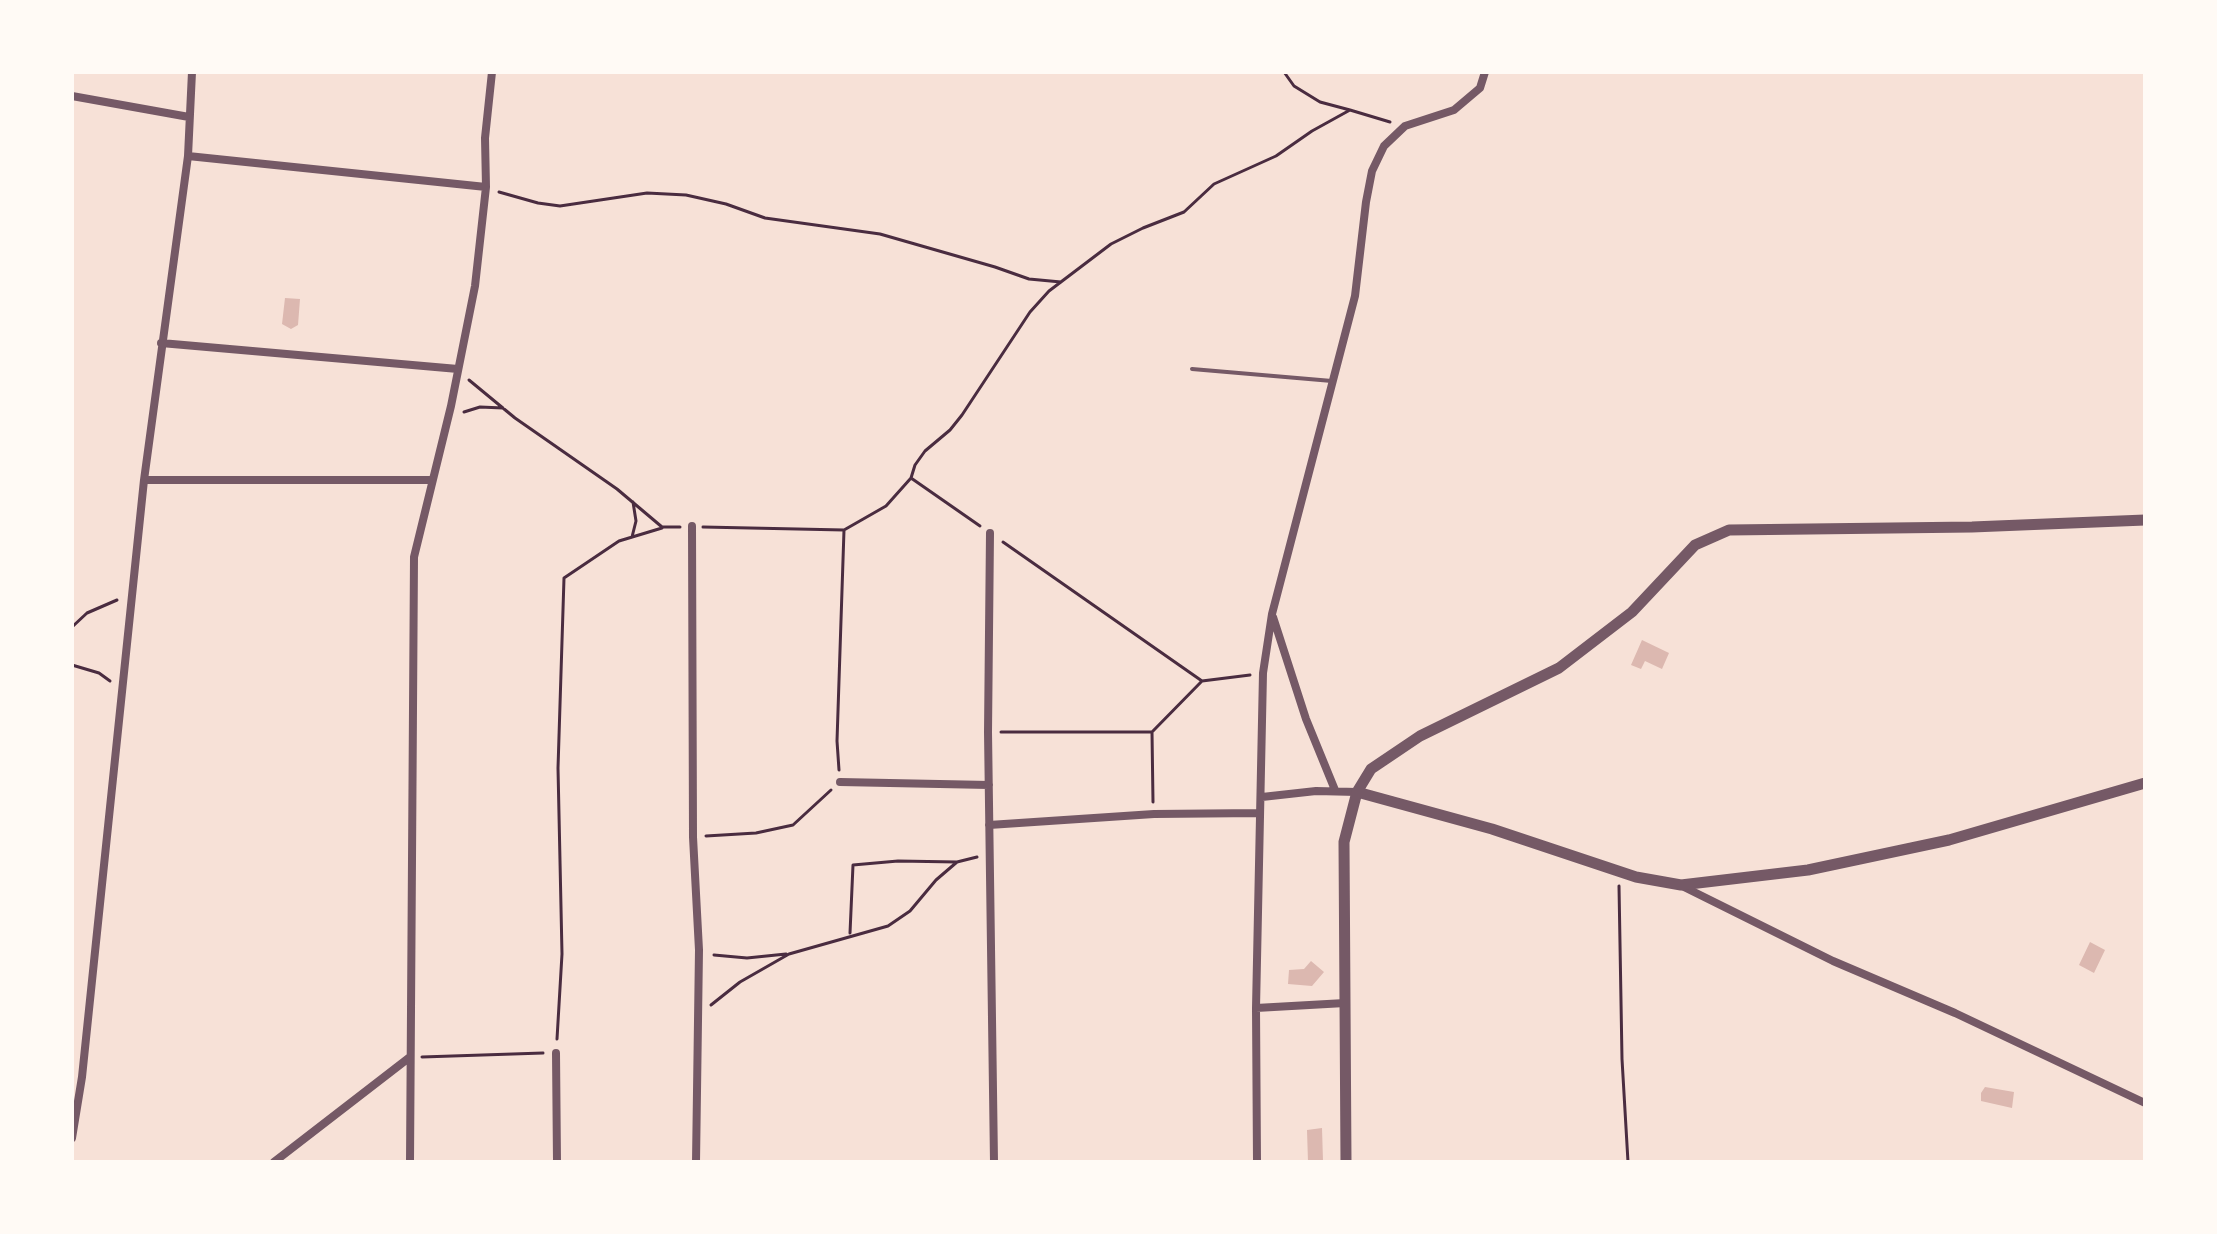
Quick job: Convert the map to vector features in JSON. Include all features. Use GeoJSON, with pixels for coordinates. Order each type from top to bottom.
{"type":"FeatureCollection","features":[{"type":"Feature","properties":{"kind":"street"},"geometry":{"type":"LineString","coordinates":[[72,1138],[82,1077],[144,480],[188,156],[192,72]]}},
{"type":"Feature","properties":{"kind":"street"},"geometry":{"type":"LineString","coordinates":[[410,1162],[414,557],[475,286],[486,187],[485,138],[492,72]]}},
{"type":"Feature","properties":{"kind":"street"},"geometry":{"type":"LineString","coordinates":[[1257,1162],[1256,1008],[1263,673],[1272,614],[1355,296],[1372,171],[1384,146],[1405,126],[1454,110],[1480,88],[1485,72]]}},
{"type":"Feature","properties":{"kind":"street"},"geometry":{"type":"LineString","coordinates":[[72,96],[189,117]]}},
{"type":"Feature","properties":{"kind":"street"},"geometry":{"type":"LineString","coordinates":[[188,156],[486,187]]}},
{"type":"Feature","properties":{"kind":"street"},"geometry":{"type":"LineString","coordinates":[[161,343],[458,369]]}},
{"type":"Feature","properties":{"kind":"street"},"geometry":{"type":"LineString","coordinates":[[144,480],[432,480]]}},
{"type":"Feature","properties":{"kind":"street"},"geometry":{"type":"LineString","coordinates":[[1346,1162],[1344,842],[1357,792],[1371,769],[1420,736],[1559,668],[1632,612],[1695,545],[1729,530],[1972,527],[2145,520]]}},
{"type":"Feature","properties":{"kind":"street"},"geometry":{"type":"LineString","coordinates":[[692,526],[693,837],[699,950],[696,1162]]}},
{"type":"Feature","properties":{"kind":"street"},"geometry":{"type":"LineString","coordinates":[[990,533],[988,732],[994,1162]]}},
{"type":"Feature","properties":{"kind":"street"},"geometry":{"type":"LineString","coordinates":[[1272,614],[1306,719],[1335,790]]}},
{"type":"Feature","properties":{"kind":"street"},"geometry":{"type":"LineString","coordinates":[[840,782],[989,785]]}},
{"type":"Feature","properties":{"kind":"street"},"geometry":{"type":"LineString","coordinates":[[1681,885],[1808,870],[1949,840],[2145,783]]}},
{"type":"Feature","properties":{"kind":"street"},"geometry":{"type":"LineString","coordinates":[[1262,797],[1335,790],[1357,792],[1492,829],[1636,877],[1681,885],[1833,961],[1955,1013],[2145,1103]]}},
{"type":"Feature","properties":{"kind":"street"},"geometry":{"type":"LineString","coordinates":[[989,825],[1154,814],[1260,813]]}},
{"type":"Feature","properties":{"kind":"street"},"geometry":{"type":"LineString","coordinates":[[1256,1008],[1345,1003]]}},
{"type":"Feature","properties":{"kind":"street"},"geometry":{"type":"LineString","coordinates":[[556,1053],[557,1162]]}},
{"type":"Feature","properties":{"kind":"street"},"geometry":{"type":"LineString","coordinates":[[274,1162],[410,1057]]}},
{"type":"Feature","properties":{"kind":"lane"},"geometry":{"type":"LineString","coordinates":[[1192,369],[1332,381]]}},
{"type":"Feature","properties":{"kind":"path"},"geometry":{"type":"LineString","coordinates":[[1284,72],[1294,86],[1320,102],[1405,126]]}},
{"type":"Feature","properties":{"kind":"path"},"geometry":{"type":"LineString","coordinates":[[410,1057],[556,1053],[562,954],[558,768],[564,578],[619,541],[662,527],[844,530],[886,506],[911,478],[915,465],[925,451],[962,415],[1030,312],[1061,282],[1111,244],[1184,212],[1214,184],[1276,156],[1350,110]]}},
{"type":"Feature","properties":{"kind":"path"},"geometry":{"type":"LineString","coordinates":[[486,187],[538,203],[560,206],[647,193],[686,195],[726,204],[765,218],[880,234],[1029,279],[1061,282]]}},
{"type":"Feature","properties":{"kind":"path"},"geometry":{"type":"LineString","coordinates":[[458,369],[503,408],[633,502],[662,527]]}},
{"type":"Feature","properties":{"kind":"path"},"geometry":{"type":"LineString","coordinates":[[444,428],[463,412],[480,407],[503,408]]}},
{"type":"Feature","properties":{"kind":"path"},"geometry":{"type":"LineString","coordinates":[[911,478],[1202,681]]}},
{"type":"Feature","properties":{"kind":"path"},"geometry":{"type":"LineString","coordinates":[[632,537],[636,521],[633,502]]}},
{"type":"Feature","properties":{"kind":"path"},"geometry":{"type":"LineString","coordinates":[[693,837],[756,833],[793,825],[840,782],[837,741],[844,530]]}},
{"type":"Feature","properties":{"kind":"path"},"geometry":{"type":"LineString","coordinates":[[72,627],[87,613],[132,594]]}},
{"type":"Feature","properties":{"kind":"path"},"geometry":{"type":"LineString","coordinates":[[72,665],[99,673],[122,691]]}},
{"type":"Feature","properties":{"kind":"path"},"geometry":{"type":"LineString","coordinates":[[988,732],[1152,732],[1202,681],[1263,673]]}},
{"type":"Feature","properties":{"kind":"path"},"geometry":{"type":"LineString","coordinates":[[1152,732],[1154,814]]}},
{"type":"Feature","properties":{"kind":"path"},"geometry":{"type":"LineString","coordinates":[[850,935],[853,865],[898,861],[957,862],[991,853]]}},
{"type":"Feature","properties":{"kind":"path"},"geometry":{"type":"LineString","coordinates":[[699,950],[747,958],[789,954],[888,926],[910,911],[936,880],[957,862]]}},
{"type":"Feature","properties":{"kind":"path"},"geometry":{"type":"LineString","coordinates":[[1619,870],[1622,1059],[1628,1162]]}},
{"type":"Feature","properties":{"kind":"path"},"geometry":{"type":"LineString","coordinates":[[698,1015],[740,982],[789,954]]}},
{"type":"Feature","properties":{"kind":"shaded area"},"geometry":{"type":"Polygon","coordinates":[[[285,298],[300,299],[298,325],[291,329],[282,324],[285,298]]]}},
{"type":"Feature","properties":{"kind":"shaded area"},"geometry":{"type":"Polygon","coordinates":[[[1642,640],[1669,653],[1662,669],[1645,661],[1641,669],[1631,665],[1642,640]]]}},
{"type":"Feature","properties":{"kind":"shaded area"},"geometry":{"type":"Polygon","coordinates":[[[2090,942],[2105,950],[2094,973],[2079,965],[2090,942]]]}},
{"type":"Feature","properties":{"kind":"shaded area"},"geometry":{"type":"Polygon","coordinates":[[[1311,961],[1324,972],[1312,986],[1288,984],[1289,970],[1304,969],[1311,961]]]}},
{"type":"Feature","properties":{"kind":"shaded area"},"geometry":{"type":"Polygon","coordinates":[[[1985,1087],[2014,1092],[2012,1108],[1981,1101],[1985,1087]]]}},
{"type":"Feature","properties":{"kind":"shaded area"},"geometry":{"type":"Polygon","coordinates":[[[1322,1128],[1323,1161],[1308,1162],[1307,1130],[1322,1128]]]}}]}
